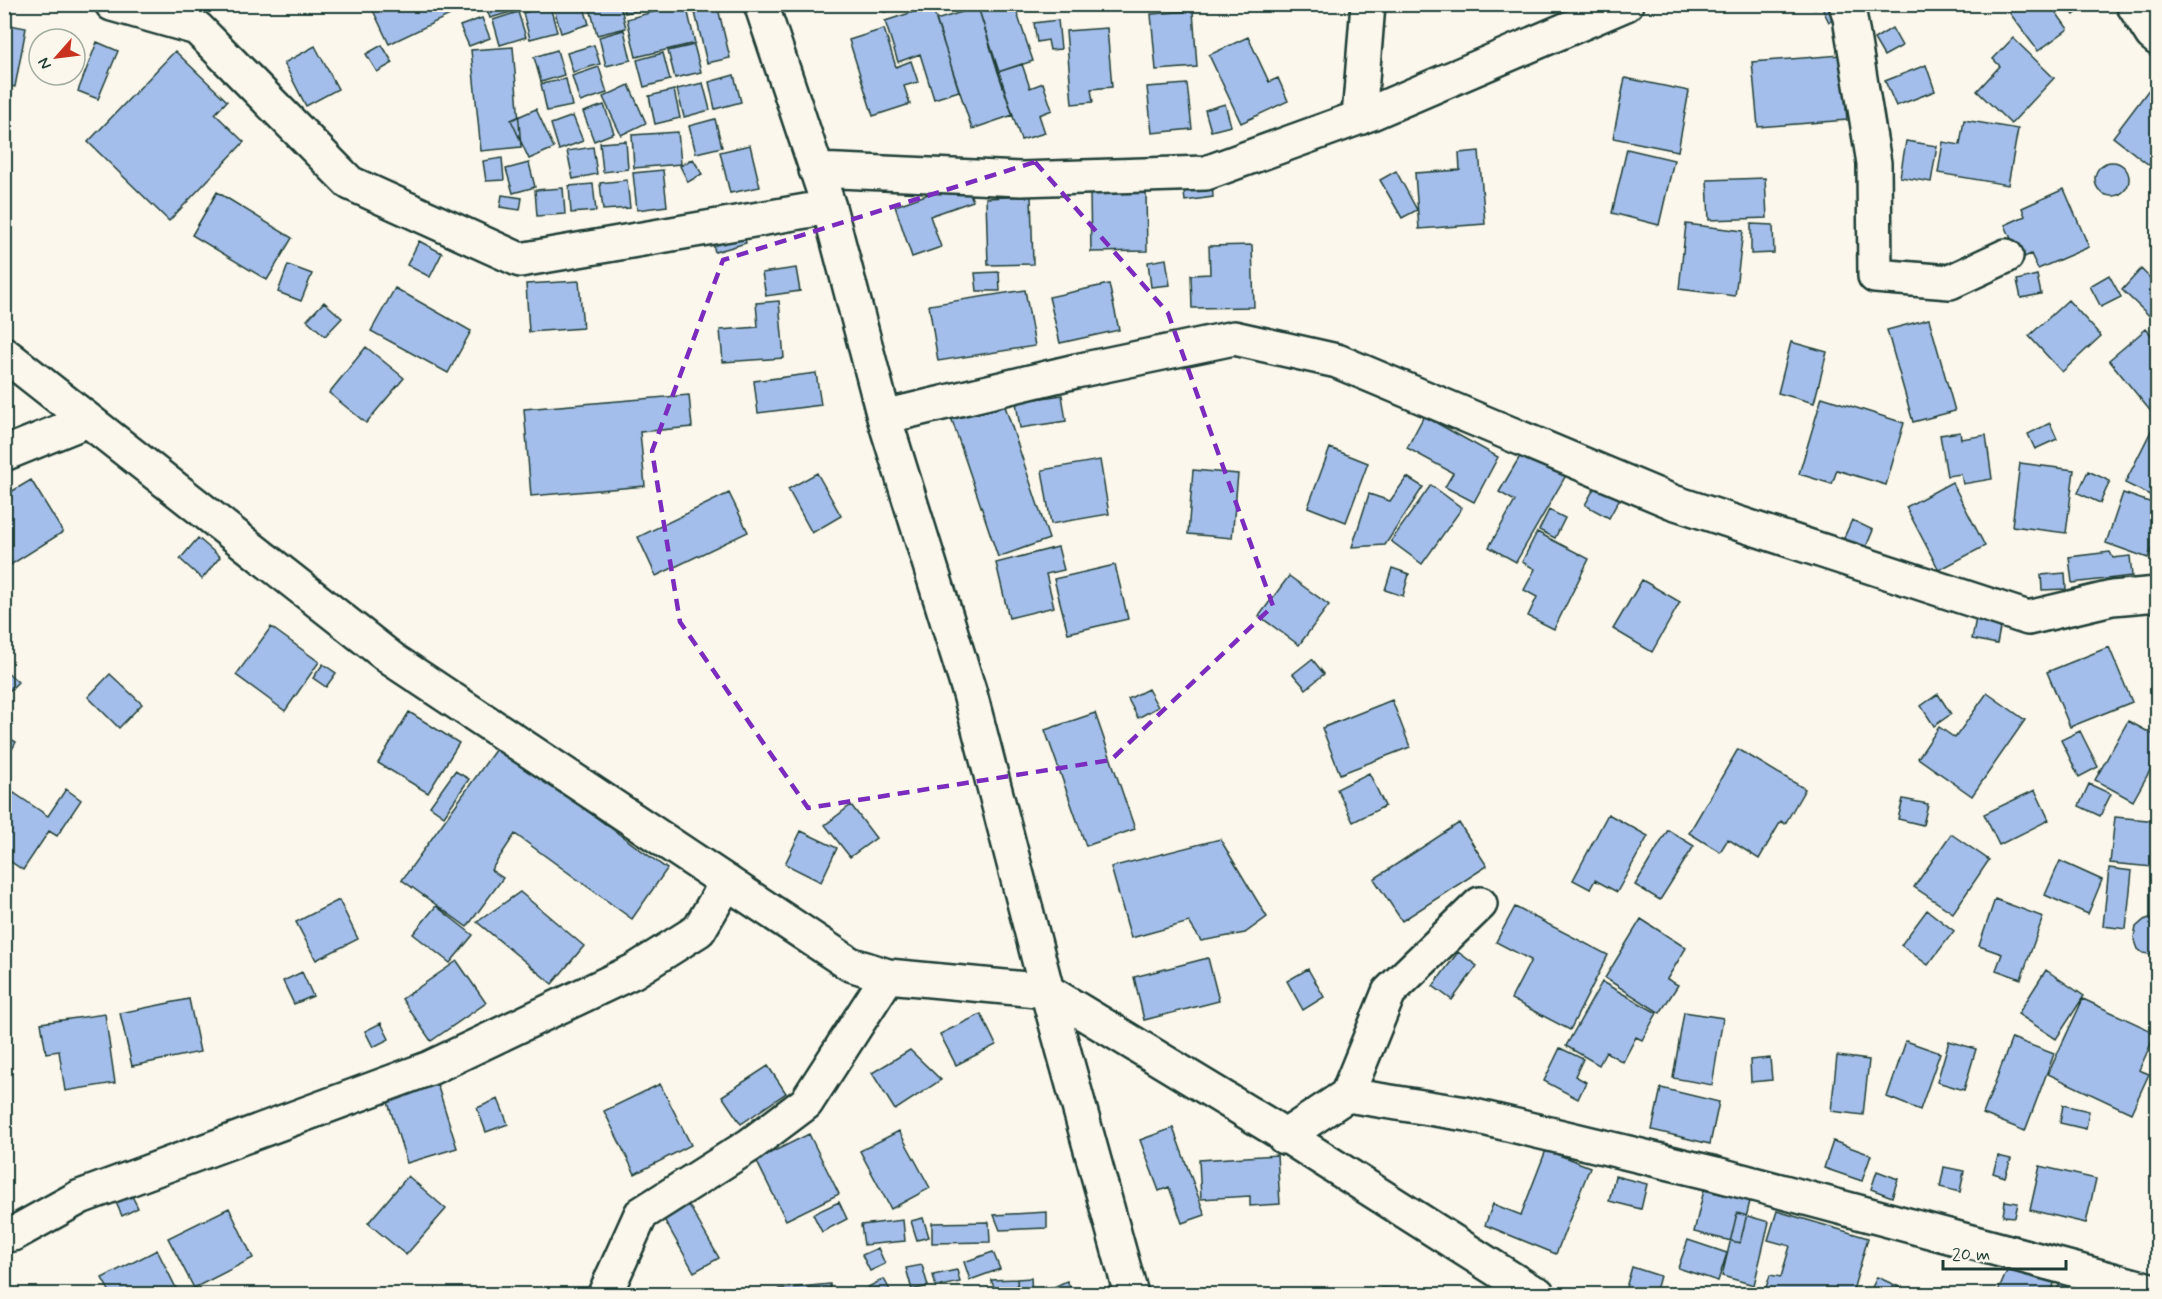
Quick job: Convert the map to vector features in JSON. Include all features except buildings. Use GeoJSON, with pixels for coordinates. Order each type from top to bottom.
{"type":"FeatureCollection","features":[{"type":"Feature","properties":{"kind":"street"},"geometry":{"type":"LineString","coordinates":[[112,4],[197,28],[350,183],[520,260],[829,207]]}},
{"type":"Feature","properties":{"kind":"street"},"geometry":{"type":"LineString","coordinates":[[762,4],[829,207],[884,417],[970,694],[1047,991],[1131,1294]]}},
{"type":"Feature","properties":{"kind":"street"},"geometry":{"type":"LineString","coordinates":[[1359,118],[1368,4]]}},
{"type":"Feature","properties":{"kind":"street"},"geometry":{"type":"LineString","coordinates":[[816,170],[1022,179],[1206,173],[1359,118],[1626,4]]}},
{"type":"Feature","properties":{"kind":"street"},"geometry":{"type":"LineString","coordinates":[[1846,4],[1874,163],[1875,276],[1950,282],[2006,256]]}},
{"type":"Feature","properties":{"kind":"street"},"geometry":{"type":"LineString","coordinates":[[2133,4],[2157,39]]}},
{"type":"Feature","properties":{"kind":"street"},"geometry":{"type":"LineString","coordinates":[[884,417],[1076,371],[1234,338],[1337,361],[1673,502],[2028,618],[2112,598],[2157,594]]}},
{"type":"Feature","properties":{"kind":"street"},"geometry":{"type":"LineString","coordinates":[[4,354],[393,660],[850,964],[888,976],[1047,991],[1538,1294]]}},
{"type":"Feature","properties":{"kind":"street"},"geometry":{"type":"LineString","coordinates":[[4,454],[88,420]]}},
{"type":"Feature","properties":{"kind":"street"},"geometry":{"type":"LineString","coordinates":[[4,1236],[13,1234],[80,1197],[430,1068],[634,971],[699,930],[727,882]]}},
{"type":"Feature","properties":{"kind":"street"},"geometry":{"type":"LineString","coordinates":[[1284,1137],[1347,1095],[1389,992],[1480,904]]}},
{"type":"Feature","properties":{"kind":"street"},"geometry":{"type":"LineString","coordinates":[[605,1294],[641,1214],[750,1145],[806,1103],[888,976]]}},
{"type":"Feature","properties":{"kind":"street"},"geometry":{"type":"LineString","coordinates":[[1347,1095],[1466,1114],[1716,1174],[2157,1292]]}},
{"type":"Feature","properties":{"kind":"highlighted area"},"geometry":{"type":"Polygon","coordinates":[[[1035,162],[1168,313],[1273,606],[1111,760],[808,808],[680,622],[652,451],[723,260],[1035,162]]]}}]}
